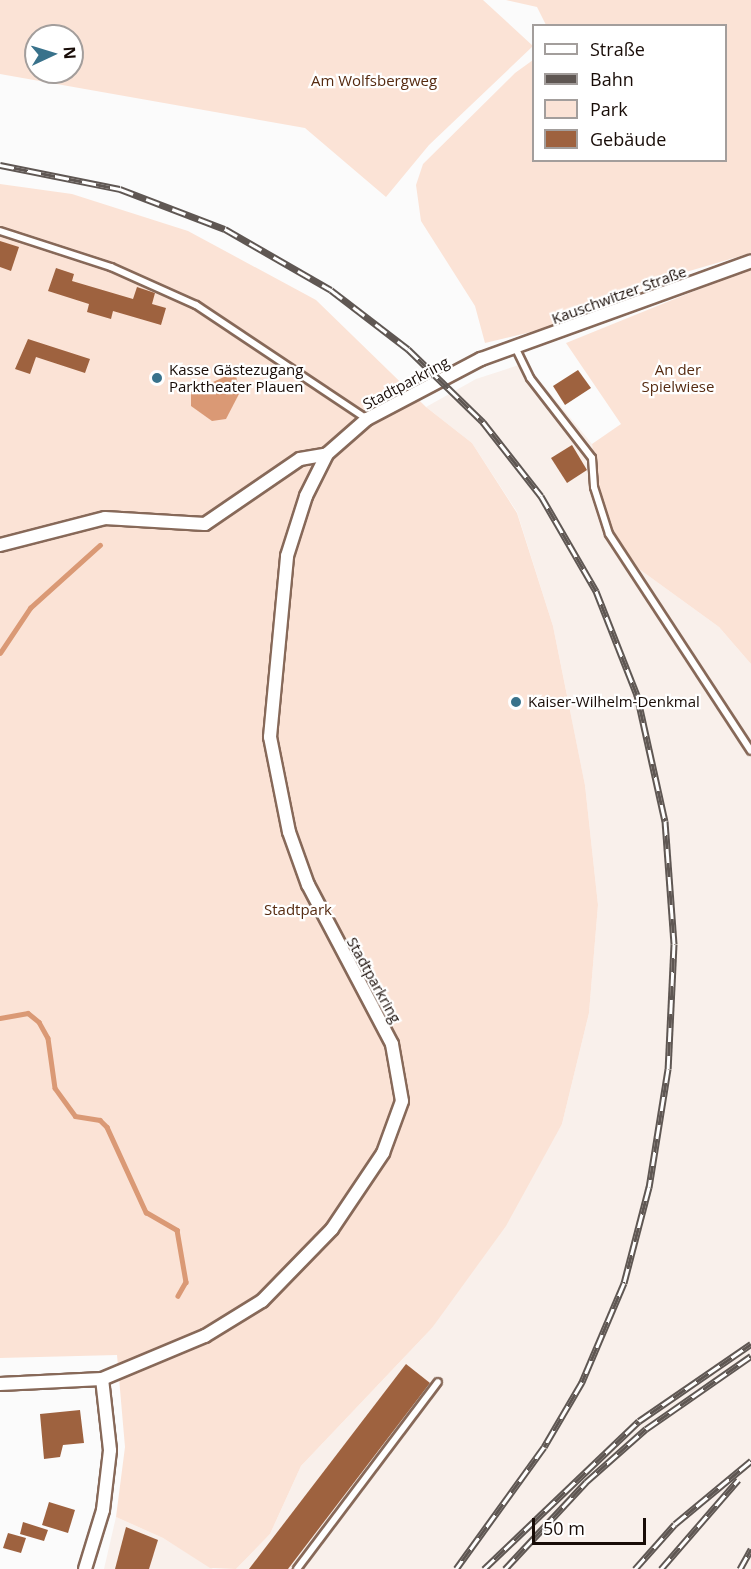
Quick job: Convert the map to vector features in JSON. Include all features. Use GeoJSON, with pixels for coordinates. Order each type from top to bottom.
{"type":"FeatureCollection","features":[{"type":"Feature","properties":{"kind":"street","name":"Kauschwitzer Straße"},"geometry":{"type":"LineString","coordinates":[[496,354],[516,349],[751,261]]}},
{"type":"Feature","properties":{"kind":"street","name":"Stadtparkring"},"geometry":{"type":"LineString","coordinates":[[0,1384],[102,1379],[205,1336],[262,1300],[302,1265],[383,1153],[402,1101],[392,1044],[308,885],[289,832],[270,737],[287,556],[327,454],[367,419],[496,354]]}},
{"type":"Feature","properties":{"kind":"street"},"geometry":{"type":"LineString","coordinates":[[0,545],[68,524],[122,516],[205,524],[300,459],[327,454]]}},
{"type":"Feature","properties":{"kind":"street"},"geometry":{"type":"LineString","coordinates":[[85,1569],[103,1510],[110,1450],[102,1379]]}},
{"type":"Feature","properties":{"kind":"lane"},"geometry":{"type":"LineString","coordinates":[[0,231],[111,267],[196,304],[338,394],[367,419]]}},
{"type":"Feature","properties":{"kind":"lane"},"geometry":{"type":"LineString","coordinates":[[516,349],[530,378],[592,458],[594,488],[609,534],[751,751]]}},
{"type":"Feature","properties":{"kind":"lane"},"geometry":{"type":"LineString","coordinates":[[297,1569],[438,1382]]}},
{"type":"Feature","properties":{"kind":"shaded area"},"geometry":{"type":"Polygon","coordinates":[[[525,363],[592,444],[610,529],[639,569],[719,627],[751,664],[751,1569],[236,1569],[270,1534],[301,1466],[432,1328],[562,1124],[589,1013],[598,905],[585,785],[553,626],[517,512],[472,443],[426,407],[476,379],[525,363]]]}},
{"type":"Feature","properties":{"kind":"shaded area"},"geometry":{"type":"Polygon","coordinates":[[[235,372],[240,392],[226,419],[212,421],[191,406],[191,392],[235,372]]]}},
{"type":"Feature","properties":{"kind":"shaded area"},"geometry":{"type":"Polygon","coordinates":[[[116,1517],[163,1538],[213,1569],[104,1569],[116,1517]]]}},
{"type":"Feature","properties":{"kind":"green space","name":"Am Wolfsbergweg"},"geometry":{"type":"Polygon","coordinates":[[[0,0],[483,0],[532,47],[429,145],[386,197],[305,128],[56,84],[84,84],[84,24],[24,24],[24,78],[0,74],[0,0]]]}},
{"type":"Feature","properties":{"kind":"green space"},"geometry":{"type":"Polygon","coordinates":[[[506,0],[751,0],[751,253],[662,279],[573,322],[485,343],[475,306],[421,221],[416,185],[423,164],[515,73],[532,61],[532,162],[727,162],[727,24],[546,24],[537,7],[506,0]]]}},
{"type":"Feature","properties":{"kind":"green space","name":"Stadtpark"},"geometry":{"type":"Polygon","coordinates":[[[0,184],[72,194],[188,231],[316,300],[426,407],[472,443],[517,513],[553,626],[585,785],[598,905],[589,1013],[562,1124],[506,1226],[432,1328],[301,1466],[270,1534],[236,1569],[210,1568],[163,1538],[116,1517],[125,1447],[117,1355],[0,1358],[0,184]]]}},
{"type":"Feature","properties":{"kind":"green space","name":"An der Spielwiese"},"geometry":{"type":"Polygon","coordinates":[[[751,268],[751,664],[719,627],[639,569],[610,529],[599,498],[592,444],[621,424],[566,343],[751,268]]]}},
{"type":"Feature","properties":{"kind":"building"},"geometry":{"type":"Polygon","coordinates":[[[0,241],[19,247],[11,271],[0,267],[0,241]]]}},
{"type":"Feature","properties":{"kind":"building"},"geometry":{"type":"Polygon","coordinates":[[[56,268],[74,274],[72,281],[133,299],[137,287],[155,293],[152,304],[166,308],[161,325],[113,311],[111,319],[87,312],[89,304],[48,291],[56,268]]]}},
{"type":"Feature","properties":{"kind":"building"},"geometry":{"type":"Polygon","coordinates":[[[28,339],[90,359],[85,373],[36,357],[30,374],[15,369],[28,339]]]}},
{"type":"Feature","properties":{"kind":"building"},"geometry":{"type":"Polygon","coordinates":[[[578,370],[591,388],[565,405],[553,386],[578,370]]]}},
{"type":"Feature","properties":{"kind":"building"},"geometry":{"type":"Polygon","coordinates":[[[572,445],[587,470],[567,483],[551,458],[572,445]]]}},
{"type":"Feature","properties":{"kind":"building"},"geometry":{"type":"Polygon","coordinates":[[[406,1364],[430,1383],[288,1569],[249,1569],[406,1364]]]}},
{"type":"Feature","properties":{"kind":"building"},"geometry":{"type":"Polygon","coordinates":[[[80,1410],[84,1443],[63,1445],[60,1457],[44,1459],[40,1414],[80,1410]]]}},
{"type":"Feature","properties":{"kind":"building"},"geometry":{"type":"Polygon","coordinates":[[[49,1502],[75,1510],[68,1533],[42,1525],[49,1502]]]}},
{"type":"Feature","properties":{"kind":"building"},"geometry":{"type":"Polygon","coordinates":[[[23,1522],[48,1530],[44,1541],[20,1534],[23,1522]]]}},
{"type":"Feature","properties":{"kind":"building"},"geometry":{"type":"Polygon","coordinates":[[[126,1527],[158,1540],[149,1569],[115,1569],[126,1527]]]}},
{"type":"Feature","properties":{"kind":"building"},"geometry":{"type":"Polygon","coordinates":[[[8,1533],[26,1538],[21,1553],[3,1548],[8,1533]]]}},
{"type":"Feature","properties":{"kind":"waterway"},"geometry":{"type":"LineString","coordinates":[[0,653],[30,608],[100,545]]}},
{"type":"Feature","properties":{"kind":"waterway"},"geometry":{"type":"LineString","coordinates":[[0,1018],[28,1013],[39,1022],[48,1038],[55,1088],[75,1116],[100,1120],[107,1127],[146,1212],[177,1230],[186,1282],[178,1296]]}},
{"type":"Feature","properties":{"kind":"railway"},"geometry":{"type":"LineString","coordinates":[[0,165],[120,189],[225,229],[331,290],[408,349],[483,422],[541,496],[596,591],[637,695],[665,821],[674,944],[668,1069],[649,1187],[624,1283],[582,1382],[544,1447],[456,1569]]}},
{"type":"Feature","properties":{"kind":"railway"},"geometry":{"type":"LineString","coordinates":[[484,1569],[639,1421],[751,1344]]}},
{"type":"Feature","properties":{"kind":"railway"},"geometry":{"type":"LineString","coordinates":[[505,1569],[586,1482],[646,1429],[751,1356]]}},
{"type":"Feature","properties":{"kind":"railway"},"geometry":{"type":"LineString","coordinates":[[635,1569],[675,1524],[751,1461]]}},
{"type":"Feature","properties":{"kind":"railway"},"geometry":{"type":"LineString","coordinates":[[661,1569],[738,1480]]}},
{"type":"Feature","properties":{"kind":"railway"},"geometry":{"type":"LineString","coordinates":[[740,1569],[751,1549]]}},
{"type":"Feature","properties":{"kind":"place","name":"Kasse Gästezugang Parktheater Plauen"},"geometry":{"type":"Point","coordinates":[157,378]}},
{"type":"Feature","properties":{"kind":"place","name":"Kaiser-Wilhelm-Denkmal"},"geometry":{"type":"Point","coordinates":[516,702]}}]}
